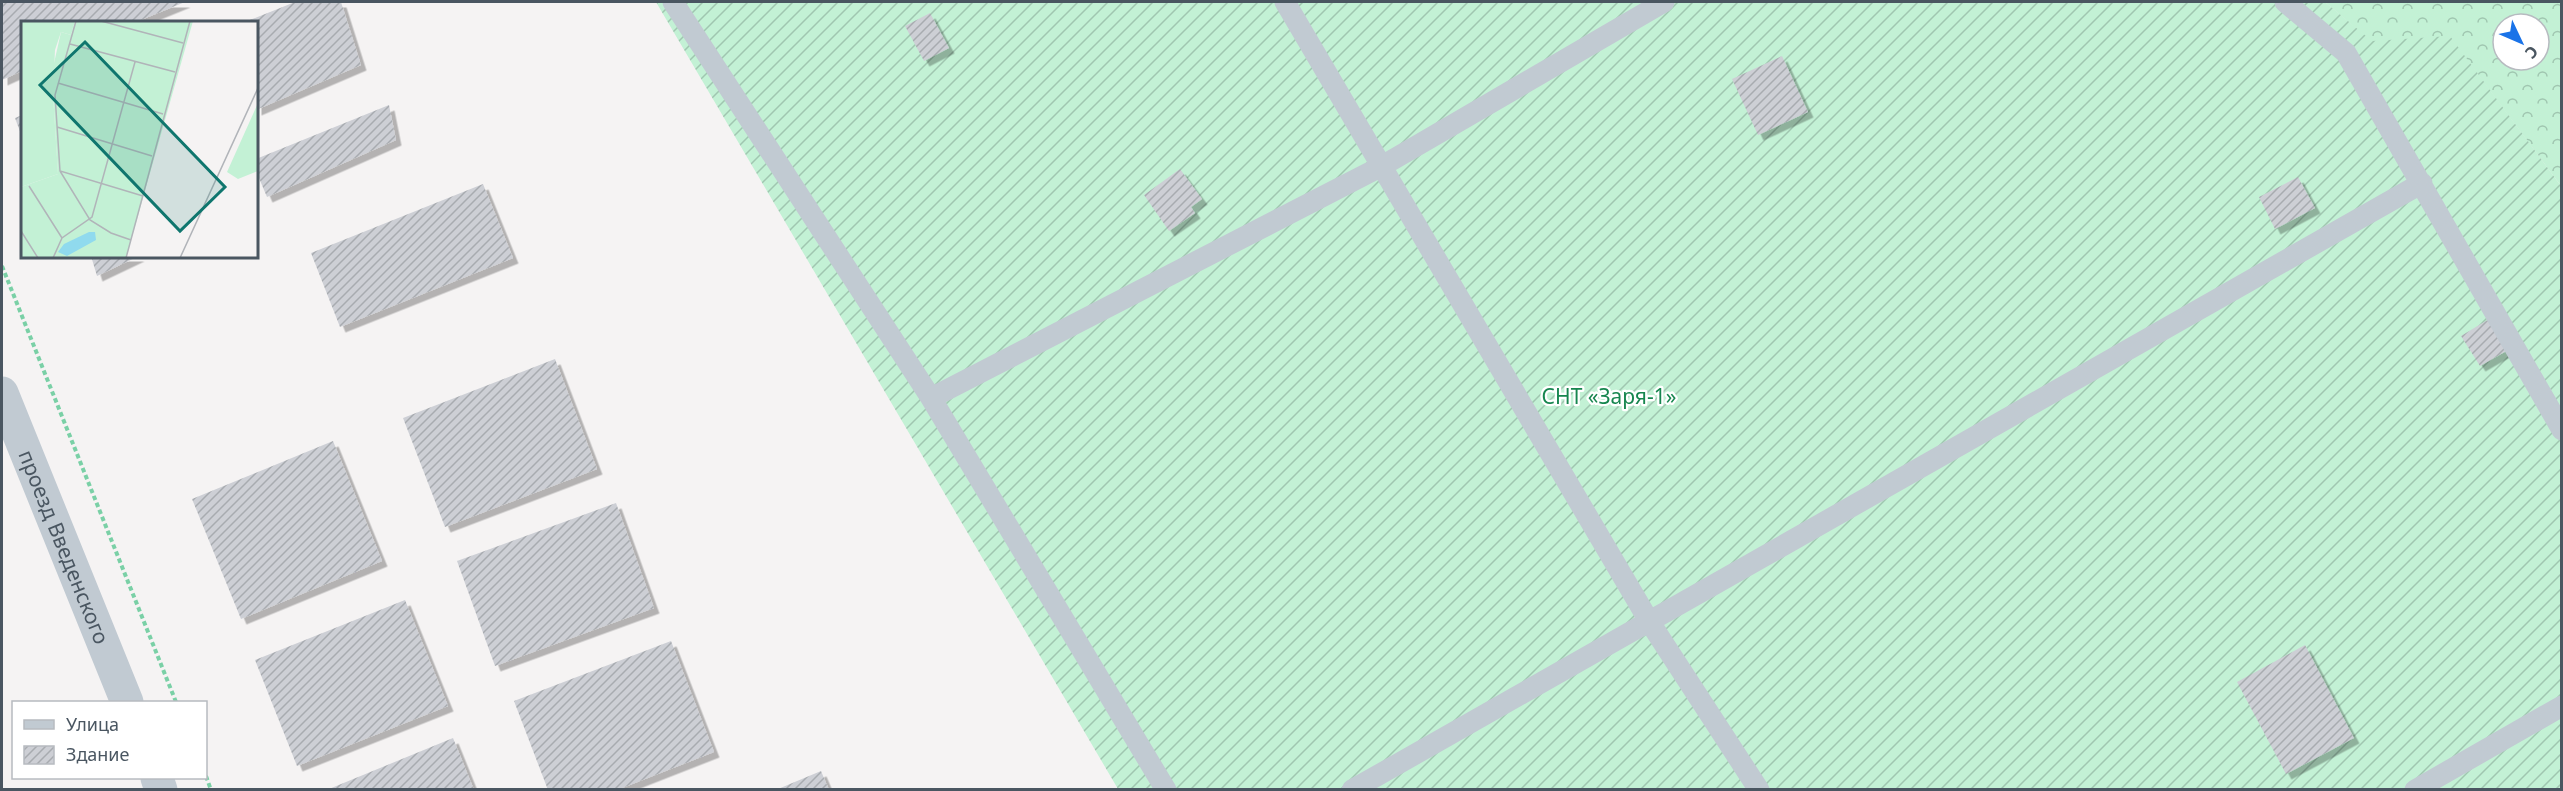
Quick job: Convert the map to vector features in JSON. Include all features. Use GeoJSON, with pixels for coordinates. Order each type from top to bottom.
{"type":"FeatureCollection","features":[{"type":"Feature","properties":{"kind":"street","name":"проезд Введенского"},"geometry":{"type":"LineString","coordinates":[[2,393],[127,701]]}},
{"type":"Feature","properties":{"kind":"lane"},"geometry":{"type":"LineString","coordinates":[[673,2],[931,398],[1166,789]]}},
{"type":"Feature","properties":{"kind":"lane"},"geometry":{"type":"LineString","coordinates":[[1285,2],[1649,621],[1759,789]]}},
{"type":"Feature","properties":{"kind":"lane"},"geometry":{"type":"LineString","coordinates":[[931,398],[1382,166],[1664,2]]}},
{"type":"Feature","properties":{"kind":"lane"},"geometry":{"type":"LineString","coordinates":[[2285,2],[2346,53],[2562,430]]}},
{"type":"Feature","properties":{"kind":"lane"},"geometry":{"type":"LineString","coordinates":[[1352,789],[2422,183]]}},
{"type":"Feature","properties":{"kind":"lane"},"geometry":{"type":"LineString","coordinates":[[2415,789],[2562,706]]}},
{"type":"Feature","properties":{"kind":"path"},"geometry":{"type":"LineString","coordinates":[[2,266],[176,701]]}},
{"type":"Feature","properties":{"kind":"green space","name":"СНТ «Заря-1»"},"geometry":{"type":"Polygon","coordinates":[[[656,2],[2325,2],[2372,41],[2450,36],[2561,186],[2561,789],[1118,789],[656,2]]]}},
{"type":"Feature","properties":{"kind":"green space"},"geometry":{"type":"Polygon","coordinates":[[[2325,2],[2561,2],[2561,186],[2450,37],[2372,42],[2325,2]]]}},
{"type":"Feature","properties":{"kind":"building"},"geometry":{"type":"Polygon","coordinates":[[[2,2],[185,2],[138,21],[21,21],[21,71],[2,80],[2,2]]]}},
{"type":"Feature","properties":{"kind":"building"},"geometry":{"type":"Polygon","coordinates":[[[295,2],[341,2],[361,65],[258,109],[258,21],[248,21],[295,2]]]}},
{"type":"Feature","properties":{"kind":"building"},"geometry":{"type":"Polygon","coordinates":[[[930,13],[949,48],[924,61],[905,26],[930,13]]]}},
{"type":"Feature","properties":{"kind":"building"},"geometry":{"type":"Polygon","coordinates":[[[1782,56],[1808,112],[1758,135],[1732,79],[1782,56]]]}},
{"type":"Feature","properties":{"kind":"building"},"geometry":{"type":"Polygon","coordinates":[[[389,105],[396,140],[267,197],[258,176],[258,158],[389,105]]]}},
{"type":"Feature","properties":{"kind":"building"},"geometry":{"type":"Polygon","coordinates":[[[21,115],[21,134],[15,118],[21,115]]]}},
{"type":"Feature","properties":{"kind":"building"},"geometry":{"type":"Polygon","coordinates":[[[1180,169],[1202,199],[1191,207],[1195,213],[1169,231],[1144,195],[1180,169]]]}},
{"type":"Feature","properties":{"kind":"building"},"geometry":{"type":"Polygon","coordinates":[[[2298,177],[2315,208],[2275,229],[2259,197],[2298,177]]]}},
{"type":"Feature","properties":{"kind":"building"},"geometry":{"type":"Polygon","coordinates":[[[483,184],[513,258],[340,327],[311,253],[483,184]]]}},
{"type":"Feature","properties":{"kind":"building"},"geometry":{"type":"Polygon","coordinates":[[[92,258],[135,258],[97,276],[92,258]]]}},
{"type":"Feature","properties":{"kind":"building"},"geometry":{"type":"Polygon","coordinates":[[[2489,319],[2508,350],[2480,366],[2461,336],[2489,319]]]}},
{"type":"Feature","properties":{"kind":"building"},"geometry":{"type":"Polygon","coordinates":[[[555,359],[597,469],[445,527],[403,418],[555,359]]]}},
{"type":"Feature","properties":{"kind":"building"},"geometry":{"type":"Polygon","coordinates":[[[333,441],[382,561],[241,619],[192,499],[333,441]]]}},
{"type":"Feature","properties":{"kind":"building"},"geometry":{"type":"Polygon","coordinates":[[[616,503],[654,608],[495,666],[457,561],[616,503]]]}},
{"type":"Feature","properties":{"kind":"building"},"geometry":{"type":"Polygon","coordinates":[[[405,600],[448,706],[297,766],[255,660],[405,600]]]}},
{"type":"Feature","properties":{"kind":"building"},"geometry":{"type":"Polygon","coordinates":[[[671,641],[714,752],[617,790],[548,790],[514,701],[671,641]]]}},
{"type":"Feature","properties":{"kind":"building"},"geometry":{"type":"Polygon","coordinates":[[[2305,645],[2354,738],[2286,774],[2237,682],[2305,645]]]}},
{"type":"Feature","properties":{"kind":"building"},"geometry":{"type":"Polygon","coordinates":[[[453,738],[474,790],[329,790],[329,789],[453,738]]]}},
{"type":"Feature","properties":{"kind":"building"},"geometry":{"type":"Polygon","coordinates":[[[821,771],[829,790],[778,790],[778,789],[821,771]]]}}]}
